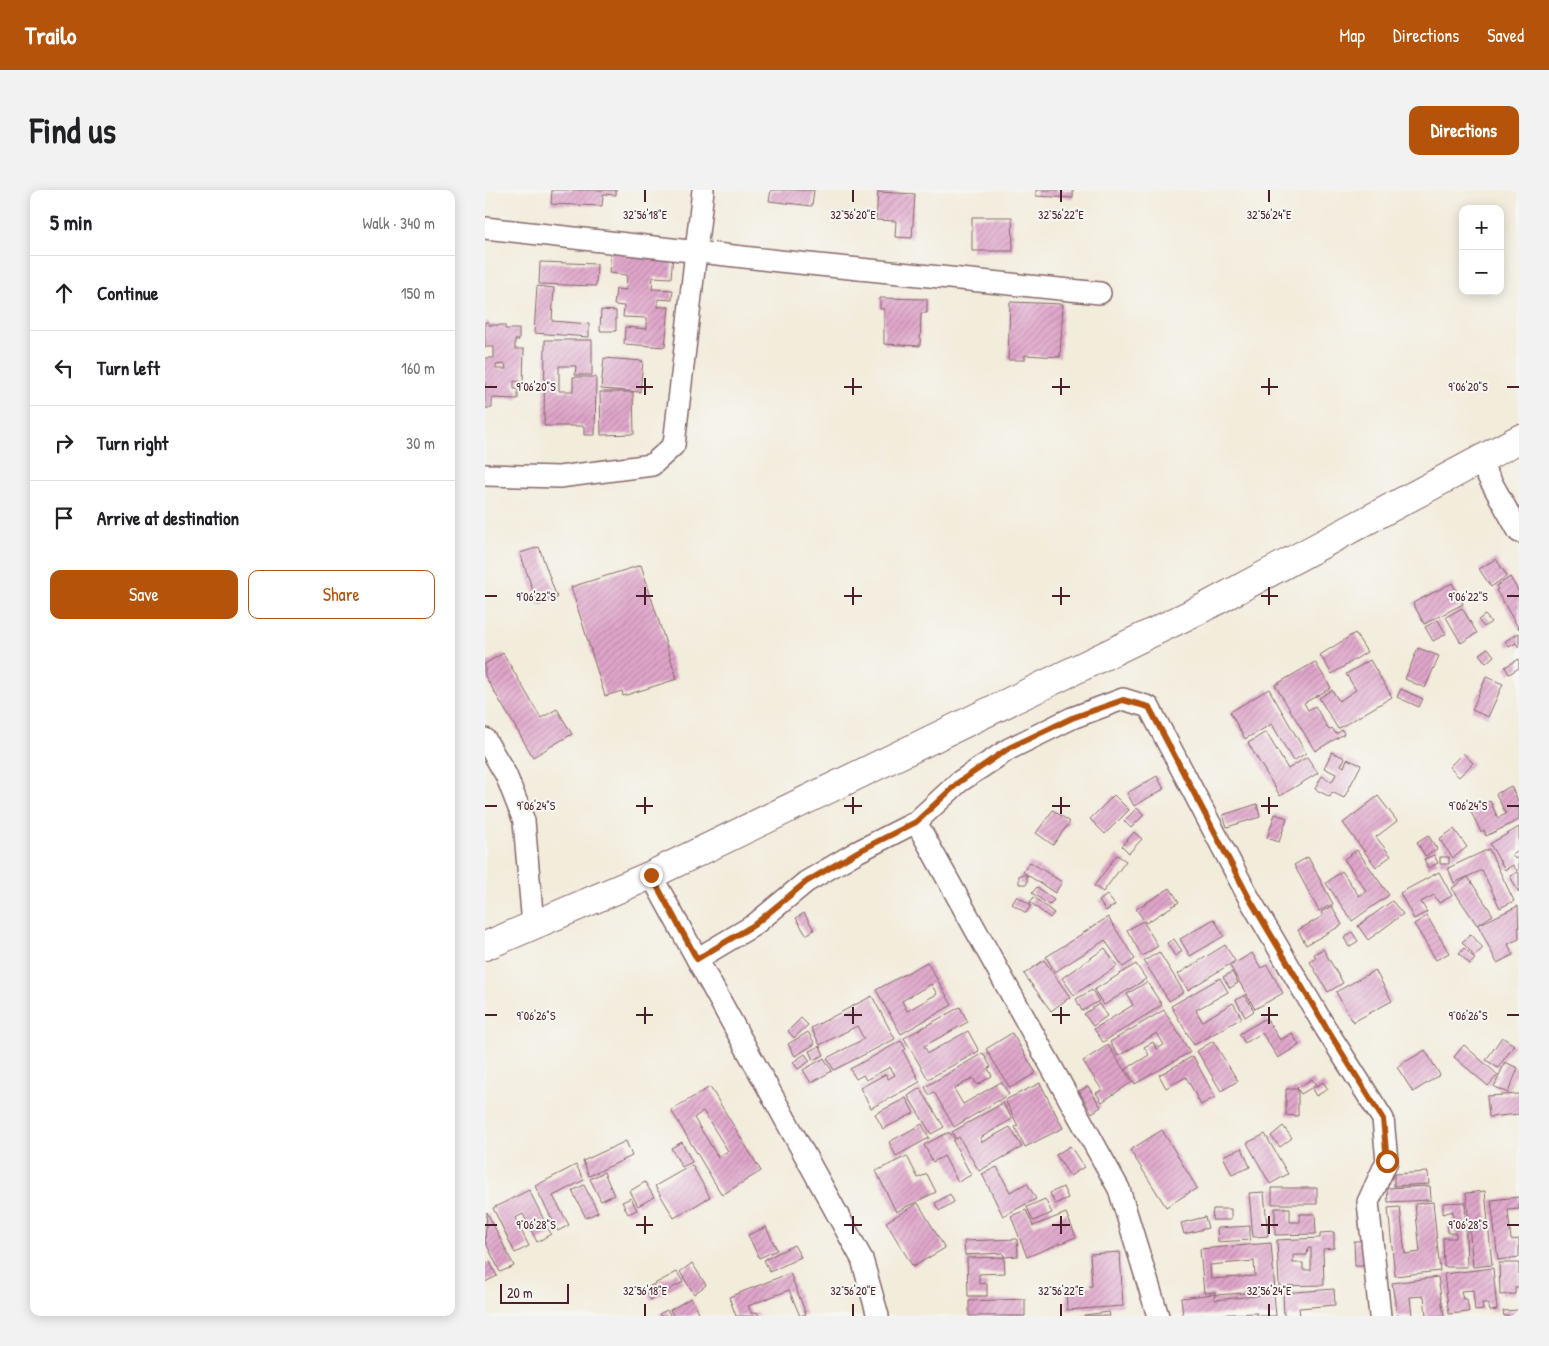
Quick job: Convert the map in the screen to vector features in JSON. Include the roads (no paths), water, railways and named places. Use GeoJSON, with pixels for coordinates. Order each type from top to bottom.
{"type":"FeatureCollection","features":[{"type":"Feature","properties":{"kind":"highway"},"geometry":{"type":"LineString","coordinates":[[485,946],[651,875],[1205,607],[1519,439]]}},
{"type":"Feature","properties":{"kind":"street"},"geometry":{"type":"LineString","coordinates":[[485,475],[559,477],[652,465],[674,445],[703,190]]}},
{"type":"Feature","properties":{"kind":"street"},"geometry":{"type":"LineString","coordinates":[[485,228],[1100,293]]}},
{"type":"Feature","properties":{"kind":"street"},"geometry":{"type":"LineString","coordinates":[[1479,460],[1519,532]]}},
{"type":"Feature","properties":{"kind":"street"},"geometry":{"type":"LineString","coordinates":[[697,959],[754,925],[806,882],[857,852],[916,822],[959,782],[1009,748],[1072,718],[1123,700],[1149,707],[1249,898],[1383,1119],[1387,1161],[1368,1202],[1380,1316]]}},
{"type":"Feature","properties":{"kind":"street"},"geometry":{"type":"LineString","coordinates":[[485,739],[506,774],[524,821],[533,926]]}},
{"type":"Feature","properties":{"kind":"street"},"geometry":{"type":"LineString","coordinates":[[916,822],[1119,1189],[1158,1316]]}},
{"type":"Feature","properties":{"kind":"street"},"geometry":{"type":"LineString","coordinates":[[651,875],[862,1259],[878,1316]]}}]}
